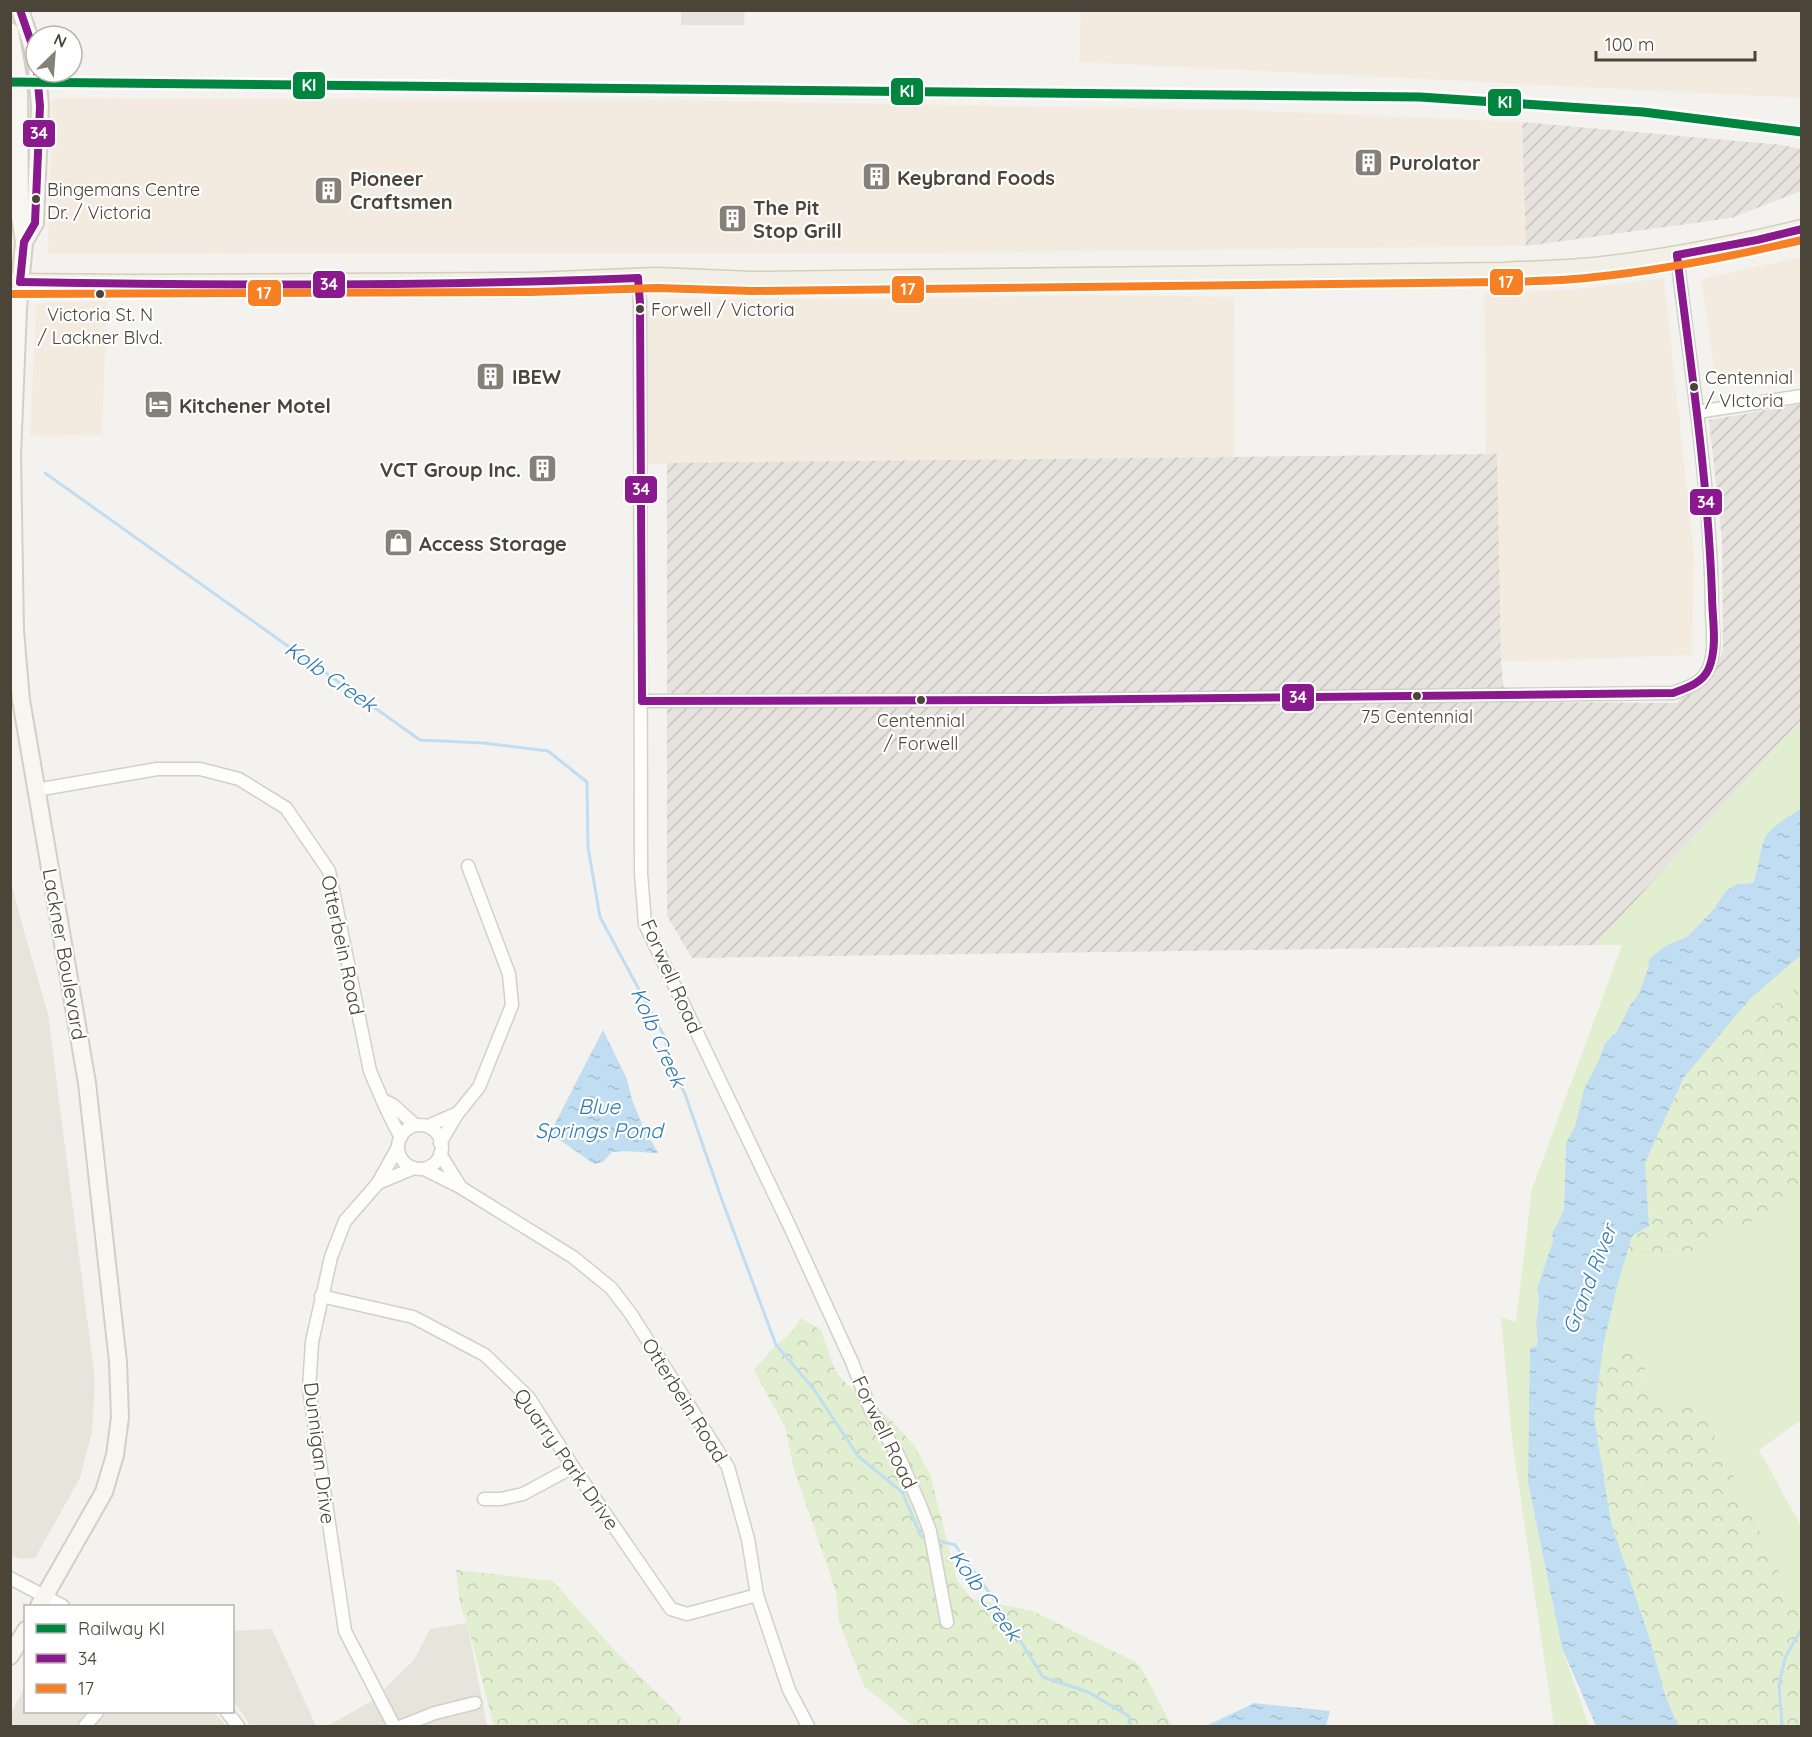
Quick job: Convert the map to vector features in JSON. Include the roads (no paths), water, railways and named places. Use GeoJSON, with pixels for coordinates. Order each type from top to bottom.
{"type":"FeatureCollection","features":[{"type":"Feature","properties":{"kind":"main road"},"geometry":{"type":"LineString","coordinates":[[10,32],[19,82],[20,216],[24,242]]}},
{"type":"Feature","properties":{"kind":"main road"},"geometry":{"type":"LineString","coordinates":[[24,242],[35,223],[40,106],[38,84]]}},
{"type":"Feature","properties":{"kind":"main road"},"geometry":{"type":"LineString","coordinates":[[15,283],[521,282],[638,278],[752,281],[1503,272],[1601,266],[1677,255],[1802,229]]}},
{"type":"Feature","properties":{"kind":"main road","name":"Lackner Boulevard"},"geometry":{"type":"LineString","coordinates":[[24,242],[15,283],[18,309],[12,455],[15,631],[21,700],[87,1083],[118,1362],[120,1417],[115,1455],[104,1492],[42,1601]]}},
{"type":"Feature","properties":{"kind":"main road"},"geometry":{"type":"LineString","coordinates":[[10,1656],[24,1633]]}},
{"type":"Feature","properties":{"kind":"street"},"geometry":{"type":"LineString","coordinates":[[642,701],[1050,700],[1673,693],[1686,689],[1706,674],[1712,657],[1712,555],[1677,255]]}},
{"type":"Feature","properties":{"kind":"street","name":"Forwell Road"},"geometry":{"type":"LineString","coordinates":[[638,278],[642,701],[641,873],[645,924],[790,1227],[852,1362],[871,1411],[898,1455],[930,1531],[947,1622]]}},
{"type":"Feature","properties":{"kind":"street"},"geometry":{"type":"LineString","coordinates":[[1697,412],[1802,396]]}},
{"type":"Feature","properties":{"kind":"street","name":"Otterbein Road"},"geometry":{"type":"LineString","coordinates":[[36,790],[157,769],[200,768],[239,779],[286,808],[329,871],[370,1071],[400,1142],[403,1160],[408,1165],[460,1186],[573,1257],[611,1288],[631,1314],[728,1467],[748,1539],[757,1595],[789,1690],[808,1726]]}},
{"type":"Feature","properties":{"kind":"street"},"geometry":{"type":"LineString","coordinates":[[419,1168],[434,1163],[458,1113],[478,1087],[512,1005],[509,974],[468,866]]}},
{"type":"Feature","properties":{"kind":"street","name":"Otterbein Road"},"geometry":{"type":"LineString","coordinates":[[383,1100],[415,1125]]}},
{"type":"Feature","properties":{"kind":"street"},"geometry":{"type":"LineString","coordinates":[[400,1142],[406,1130],[415,1125],[428,1126],[458,1113]]}},
{"type":"Feature","properties":{"kind":"street","name":"Otterbein Road"},"geometry":{"type":"LineString","coordinates":[[428,1126],[436,1134],[440,1149],[460,1186]]}},
{"type":"Feature","properties":{"kind":"street","name":"Dunnigan Drive"},"geometry":{"type":"LineString","coordinates":[[394,1726],[345,1631],[309,1389],[312,1342],[331,1257],[345,1221],[378,1183],[400,1142]]}},
{"type":"Feature","properties":{"kind":"street","name":"Dunnigan Drive"},"geometry":{"type":"LineString","coordinates":[[378,1183],[419,1168]]}},
{"type":"Feature","properties":{"kind":"street","name":"Quarry Park Drive"},"geometry":{"type":"LineString","coordinates":[[321,1296],[413,1317],[485,1355],[529,1398],[573,1467],[671,1609],[687,1614],[757,1595]]}},
{"type":"Feature","properties":{"kind":"street"},"geometry":{"type":"LineString","coordinates":[[484,1499],[516,1497],[573,1467]]}},
{"type":"Feature","properties":{"kind":"street"},"geometry":{"type":"LineString","coordinates":[[10,1578],[42,1601],[59,1605]]}},
{"type":"Feature","properties":{"kind":"street"},"geometry":{"type":"LineString","coordinates":[[402,1726],[435,1713],[475,1703]]}},
{"type":"Feature","properties":{"kind":"street"},"geometry":{"type":"LineString","coordinates":[[85,1726],[97,1713]]}},
{"type":"Feature","properties":{"kind":"street"},"geometry":{"type":"LineString","coordinates":[[228,1713],[238,1726]]}},
{"type":"Feature","properties":{"kind":"water","name":"Grand River"},"geometry":{"type":"Polygon","coordinates":[[[1801,809],[1801,955],[1750,999],[1684,1077],[1645,1163],[1649,1226],[1632,1236],[1603,1347],[1594,1417],[1611,1522],[1650,1640],[1665,1695],[1678,1726],[1596,1726],[1562,1648],[1528,1482],[1530,1348],[1537,1346],[1538,1341],[1537,1289],[1553,1241],[1552,1232],[1564,1210],[1566,1143],[1575,1126],[1584,1089],[1605,1043],[1616,1033],[1639,993],[1649,960],[1666,946],[1688,936],[1713,910],[1726,891],[1737,884],[1753,883],[1766,835],[1780,822],[1801,809]]]}},
{"type":"Feature","properties":{"kind":"water","name":"Blue Springs Pond"},"geometry":{"type":"Polygon","coordinates":[[[603,1030],[627,1079],[632,1100],[643,1126],[658,1153],[612,1152],[603,1162],[594,1164],[550,1133],[603,1030]]]}},
{"type":"Feature","properties":{"kind":"water"},"geometry":{"type":"Polygon","coordinates":[[[1254,1703],[1330,1711],[1326,1726],[1206,1726],[1254,1703]]]}},
{"type":"Feature","properties":{"kind":"waterway","name":"Kolb Creek"},"geometry":{"type":"LineString","coordinates":[[45,473],[420,740],[483,743],[548,751],[587,782],[588,847],[600,917],[664,1036],[672,1068],[685,1094],[776,1345],[813,1388],[858,1456],[902,1492],[921,1536],[927,1538]]}},
{"type":"Feature","properties":{"kind":"waterway","name":"Kolb Creek"},"geometry":{"type":"LineString","coordinates":[[936,1540],[955,1545],[998,1605],[1043,1677],[1088,1692],[1129,1716],[1131,1726]]}},
{"type":"Feature","properties":{"kind":"waterway"},"geometry":{"type":"LineString","coordinates":[[1782,1726],[1779,1685],[1785,1658],[1802,1628]]}},
{"type":"Feature","properties":{"kind":"rail line","name":"KI"},"geometry":{"type":"LineString","coordinates":[[10,82],[1420,97],[1643,112],[1802,132]]}},
{"type":"Feature","properties":{"kind":"place","name":"Purolator"},"geometry":{"type":"Point","coordinates":[1368,162]}},
{"type":"Feature","properties":{"kind":"place","name":"Keybrand Foods"},"geometry":{"type":"Point","coordinates":[876,177]}},
{"type":"Feature","properties":{"kind":"place","name":"Pioneer Craftsmen"},"geometry":{"type":"Point","coordinates":[329,190]}},
{"type":"Feature","properties":{"kind":"place","name":"Bingemans Centre Dr. / Victoria"},"geometry":{"type":"Point","coordinates":[36,199]}},
{"type":"Feature","properties":{"kind":"place","name":"The Pit Stop Grill"},"geometry":{"type":"Point","coordinates":[732,218]}},
{"type":"Feature","properties":{"kind":"place","name":"Victoria St. N / Lackner Blvd."},"geometry":{"type":"Point","coordinates":[100,294]}},
{"type":"Feature","properties":{"kind":"place","name":"Forwell / Victoria"},"geometry":{"type":"Point","coordinates":[640,309]}},
{"type":"Feature","properties":{"kind":"place","name":"IBEW"},"geometry":{"type":"Point","coordinates":[491,376]}},
{"type":"Feature","properties":{"kind":"place","name":"Centennial / VIctoria"},"geometry":{"type":"Point","coordinates":[1694,387]}},
{"type":"Feature","properties":{"kind":"place","name":"Kitchener Motel"},"geometry":{"type":"Point","coordinates":[158,405]}},
{"type":"Feature","properties":{"kind":"place","name":"VCT Group Inc."},"geometry":{"type":"Point","coordinates":[542,469]}},
{"type":"Feature","properties":{"kind":"place","name":"Access Storage"},"geometry":{"type":"Point","coordinates":[398,543]}},
{"type":"Feature","properties":{"kind":"place","name":"75 Centennial"},"geometry":{"type":"Point","coordinates":[1417,696]}},
{"type":"Feature","properties":{"kind":"place","name":"Centennial / Forwell"},"geometry":{"type":"Point","coordinates":[921,700]}}]}
